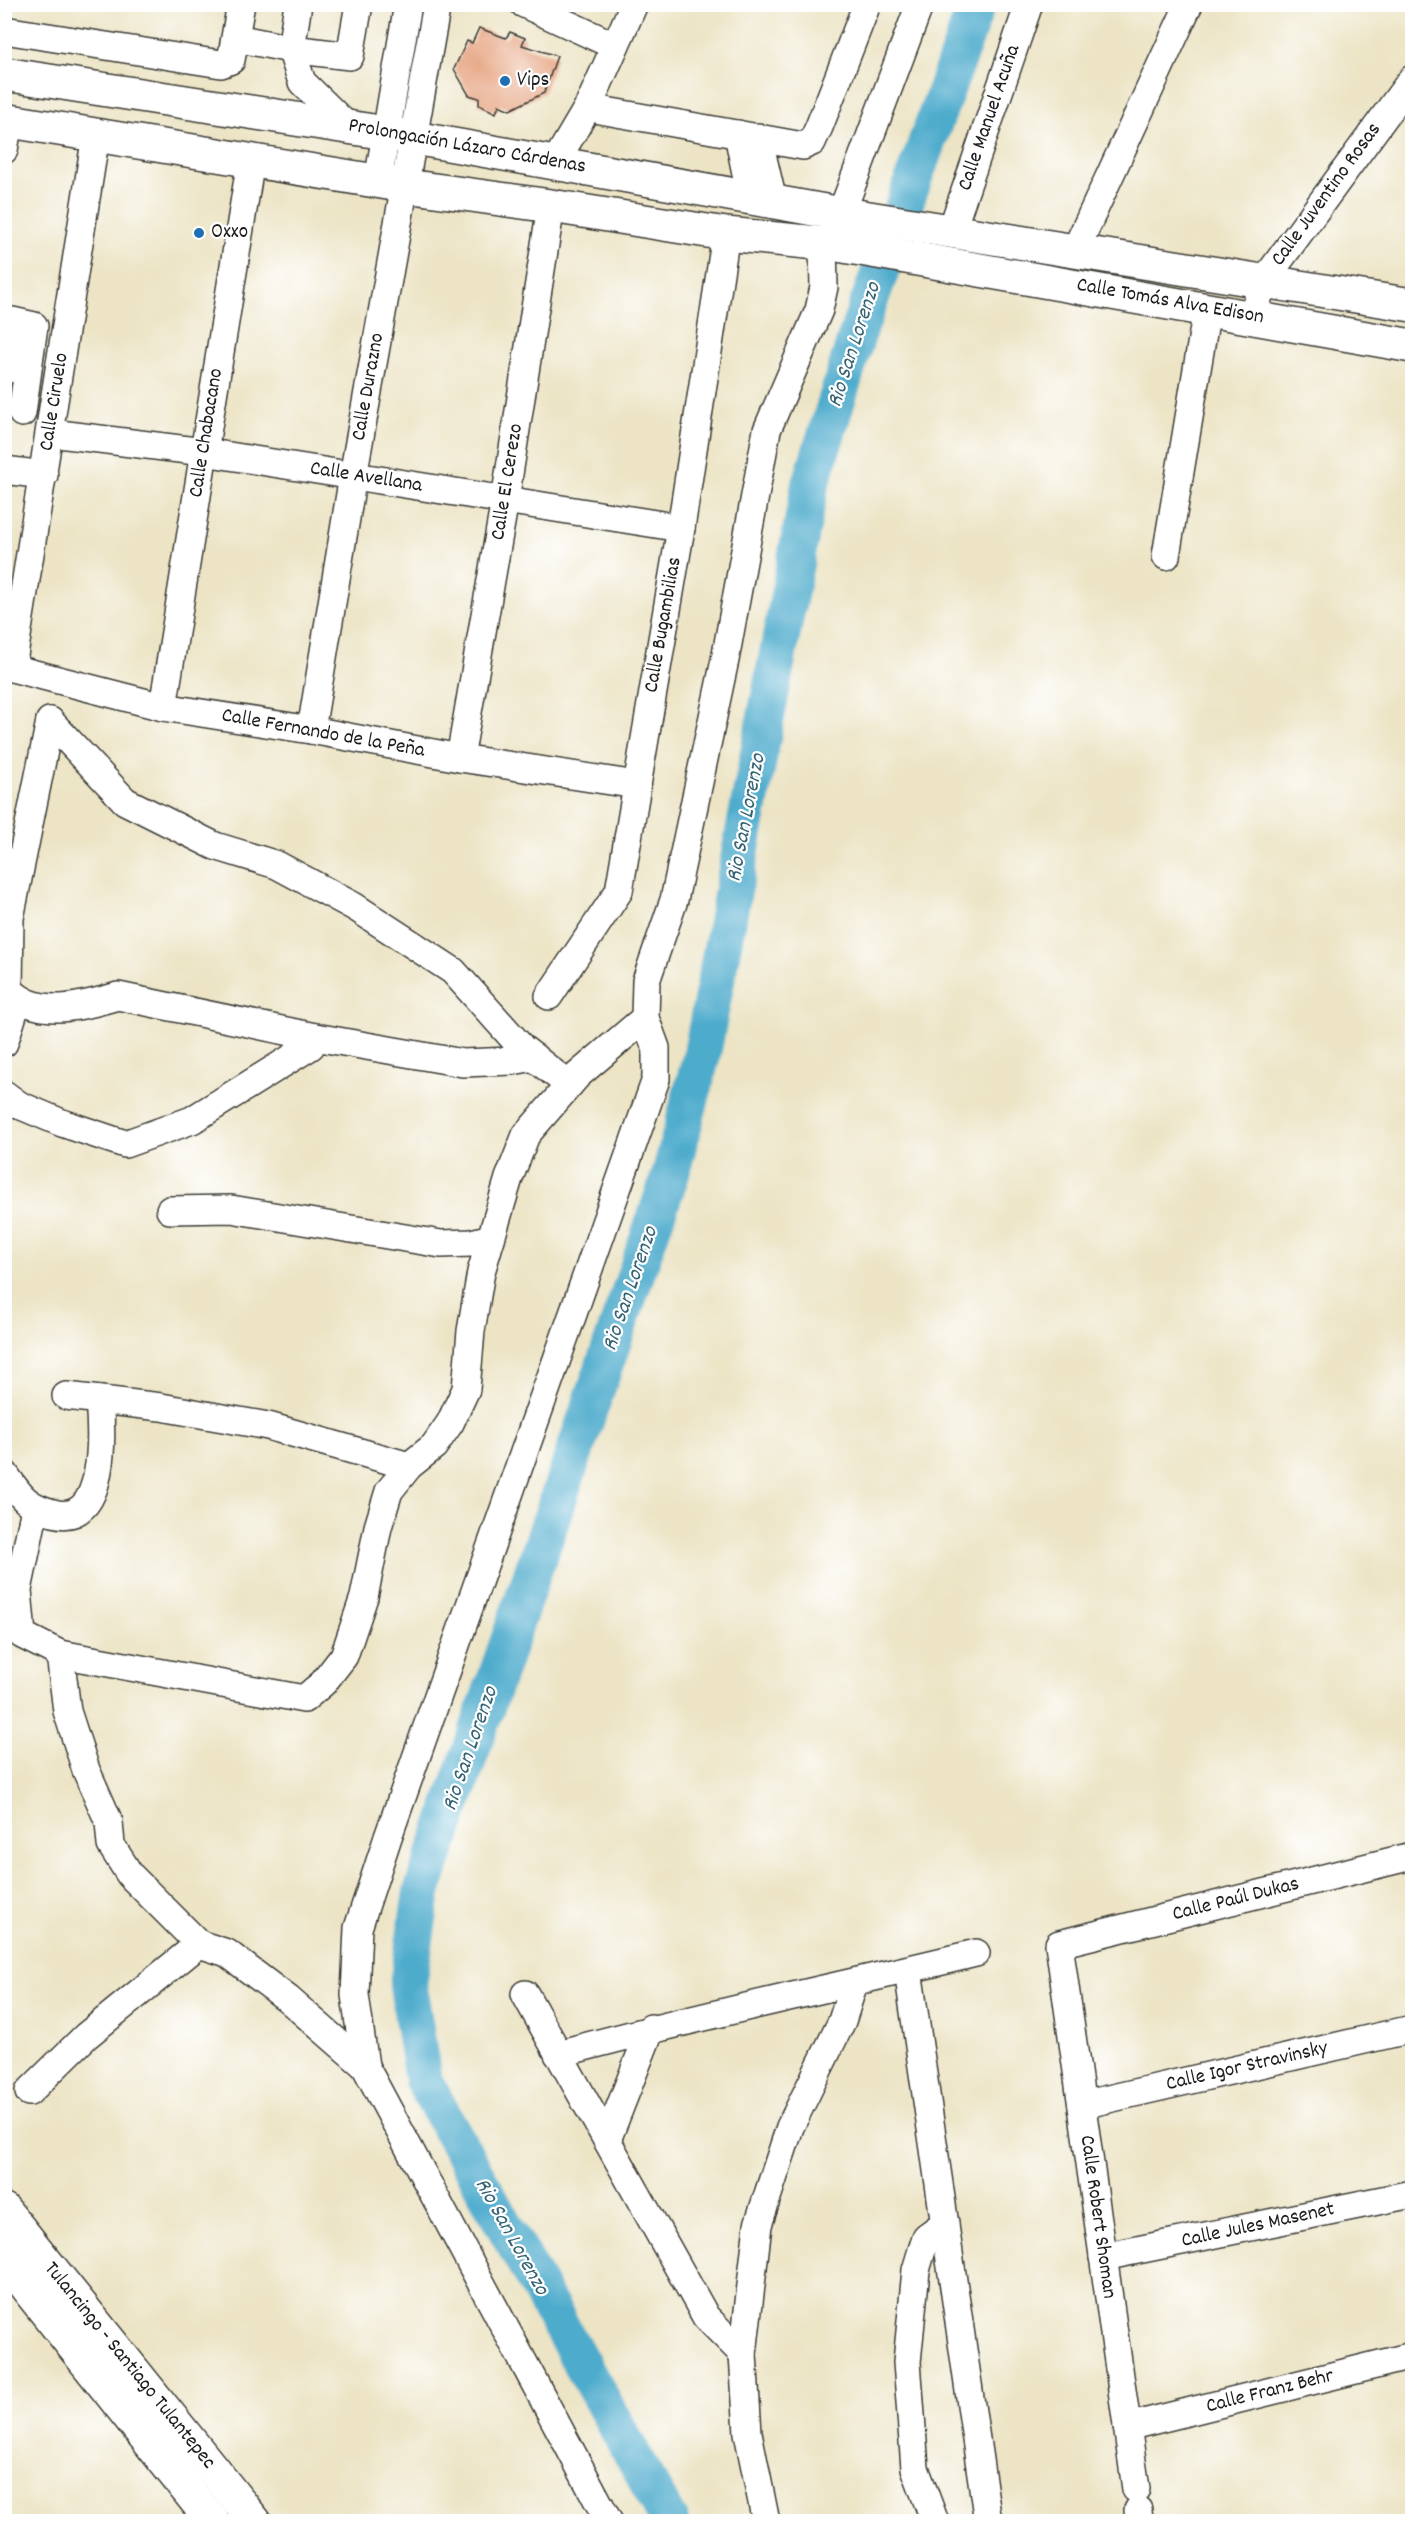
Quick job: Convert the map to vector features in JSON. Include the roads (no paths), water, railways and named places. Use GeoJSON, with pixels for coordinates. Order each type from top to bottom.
{"type":"FeatureCollection","features":[{"type":"Feature","properties":{"kind":"main road","name":"Prolongación Lázaro Cárdenas"},"geometry":{"type":"LineString","coordinates":[[4,74],[400,135],[762,199],[927,261]]}},
{"type":"Feature","properties":{"kind":"main road","name":"Prolongación Lázaro Cárdenas"},"geometry":{"type":"LineString","coordinates":[[6,130],[96,135],[726,234],[838,229],[939,230]]}},
{"type":"Feature","properties":{"kind":"main road","name":"Calle Tomás Alva Edison"},"geometry":{"type":"LineString","coordinates":[[939,230],[1413,305]]}},
{"type":"Feature","properties":{"kind":"main road","name":"Calle Tomás Alva Edison"},"geometry":{"type":"LineString","coordinates":[[927,261],[1252,316],[1413,346]]}},
{"type":"Feature","properties":{"kind":"main road","name":"Tulancingo - Santiago Tulantepec"},"geometry":{"type":"LineString","coordinates":[[4,2210],[255,2522]]}},
{"type":"Feature","properties":{"kind":"main road","name":"Tulancingo - Santiago Tulantepec"},"geometry":{"type":"LineString","coordinates":[[4,2259],[213,2522]]}},
{"type":"Feature","properties":{"kind":"street"},"geometry":{"type":"LineString","coordinates":[[4,30],[221,64],[231,60],[242,4]]}},
{"type":"Feature","properties":{"kind":"street"},"geometry":{"type":"LineString","coordinates":[[298,4],[291,49],[302,82],[348,127]]}},
{"type":"Feature","properties":{"kind":"street"},"geometry":{"type":"LineString","coordinates":[[236,38],[291,49],[350,56],[359,4]]}},
{"type":"Feature","properties":{"kind":"street"},"geometry":{"type":"LineString","coordinates":[[400,135],[408,4]]}},
{"type":"Feature","properties":{"kind":"street"},"geometry":{"type":"LineString","coordinates":[[400,135],[437,4]]}},
{"type":"Feature","properties":{"kind":"street"},"geometry":{"type":"LineString","coordinates":[[524,4],[615,46]]}},
{"type":"Feature","properties":{"kind":"street"},"geometry":{"type":"LineString","coordinates":[[563,163],[595,107],[615,46],[633,4]]}},
{"type":"Feature","properties":{"kind":"street"},"geometry":{"type":"LineString","coordinates":[[595,107],[803,146],[812,142],[867,4]]}},
{"type":"Feature","properties":{"kind":"street"},"geometry":{"type":"LineString","coordinates":[[609,2522],[365,2066],[355,1995],[358,1928],[388,1837],[656,1079],[656,1048],[645,1018],[646,981],[674,900],[725,660],[767,430],[819,310],[838,229],[920,4]]}},
{"type":"Feature","properties":{"kind":"street","name":"Calle Manuel Acuña"},"geometry":{"type":"LineString","coordinates":[[939,230],[1029,4]]}},
{"type":"Feature","properties":{"kind":"street"},"geometry":{"type":"LineString","coordinates":[[1075,251],[1189,4]]}},
{"type":"Feature","properties":{"kind":"street","name":"Calle Juventino Rosas"},"geometry":{"type":"LineString","coordinates":[[1252,316],[1264,281],[1413,79]]}},
{"type":"Feature","properties":{"kind":"street","name":"Calle Ciruelo"},"geometry":{"type":"LineString","coordinates":[[8,667],[44,476],[96,135]]}},
{"type":"Feature","properties":{"kind":"street","name":"Calle Durazno"},"geometry":{"type":"LineString","coordinates":[[311,730],[353,476],[400,135]]}},
{"type":"Feature","properties":{"kind":"street"},"geometry":{"type":"LineString","coordinates":[[748,136],[762,199]]}},
{"type":"Feature","properties":{"kind":"street","name":"Calle Chabacano"},"geometry":{"type":"LineString","coordinates":[[163,707],[251,160]]}},
{"type":"Feature","properties":{"kind":"street","name":"Calle El Cerezo"},"geometry":{"type":"LineString","coordinates":[[460,758],[505,500],[551,206]]}},
{"type":"Feature","properties":{"kind":"street","name":"Calle Bugambilias"},"geometry":{"type":"LineString","coordinates":[[549,996],[619,891],[681,528],[726,234]]}},
{"type":"Feature","properties":{"kind":"street"},"geometry":{"type":"LineString","coordinates":[[1166,556],[1206,309]]}},
{"type":"Feature","properties":{"kind":"street"},"geometry":{"type":"LineString","coordinates":[[4,370],[12,321],[34,326],[13,411]]}},
{"type":"Feature","properties":{"kind":"street","name":"Calle Avellana"},"geometry":{"type":"LineString","coordinates":[[13,411],[52,425],[204,452],[681,528]]}},
{"type":"Feature","properties":{"kind":"street"},"geometry":{"type":"LineString","coordinates":[[4,470],[44,476]]}},
{"type":"Feature","properties":{"kind":"street","name":"Calle Fernando de la Peña"},"geometry":{"type":"LineString","coordinates":[[8,667],[163,707],[311,730],[460,758],[637,785]]}},
{"type":"Feature","properties":{"kind":"street"},"geometry":{"type":"LineString","coordinates":[[534,1057],[512,1061],[463,1064],[315,1038],[118,996],[88,1004],[42,1008],[18,999],[9,989],[10,918],[50,721],[125,801],[215,846],[277,865],[355,907],[453,970],[522,1048],[534,1057],[569,1085]]}},
{"type":"Feature","properties":{"kind":"street"},"geometry":{"type":"LineString","coordinates":[[4,1043],[18,999]]}},
{"type":"Feature","properties":{"kind":"street"},"geometry":{"type":"LineString","coordinates":[[35,1508],[18,1590],[21,1635],[60,1654],[304,1699],[323,1683],[344,1656],[364,1598],[378,1527],[389,1491],[409,1466],[434,1446],[450,1423],[466,1389],[471,1331],[479,1282],[509,1178],[526,1135],[578,1075],[645,1018]]}},
{"type":"Feature","properties":{"kind":"street"},"geometry":{"type":"LineString","coordinates":[[4,1094],[19,1105],[125,1144],[192,1120],[311,1046],[315,1038]]}},
{"type":"Feature","properties":{"kind":"street"},"geometry":{"type":"LineString","coordinates":[[170,1210],[231,1209],[441,1244],[471,1244],[491,1238]]}},
{"type":"Feature","properties":{"kind":"street"},"geometry":{"type":"LineString","coordinates":[[66,1396],[161,1407],[268,1426],[409,1466]]}},
{"type":"Feature","properties":{"kind":"street"},"geometry":{"type":"LineString","coordinates":[[4,1473],[20,1496],[35,1508],[59,1515],[75,1514],[86,1504],[97,1476],[102,1436],[99,1400]]}},
{"type":"Feature","properties":{"kind":"street"},"geometry":{"type":"LineString","coordinates":[[60,1654],[68,1710],[86,1770],[108,1822],[111,1845],[130,1875],[199,1944],[227,1953],[288,1999],[365,2066]]}},
{"type":"Feature","properties":{"kind":"street","name":"Calle Paúl Dukas"},"geometry":{"type":"LineString","coordinates":[[1059,1944],[1413,1856]]}},
{"type":"Feature","properties":{"kind":"street"},"geometry":{"type":"LineString","coordinates":[[28,2092],[86,2036],[199,1944]]}},
{"type":"Feature","properties":{"kind":"street","name":"Calle Robert Shoman"},"geometry":{"type":"LineString","coordinates":[[1059,1944],[1138,2507]]}},
{"type":"Feature","properties":{"kind":"street"},"geometry":{"type":"LineString","coordinates":[[558,2054],[651,2028],[855,1983],[976,1953]]}},
{"type":"Feature","properties":{"kind":"street"},"geometry":{"type":"LineString","coordinates":[[908,1970],[988,2522]]}},
{"type":"Feature","properties":{"kind":"street"},"geometry":{"type":"LineString","coordinates":[[766,2522],[748,2433],[743,2354],[758,2225],[790,2127],[842,2021],[855,1983]]}},
{"type":"Feature","properties":{"kind":"street"},"geometry":{"type":"LineString","coordinates":[[525,1994],[706,2317],[743,2354]]}},
{"type":"Feature","properties":{"kind":"street"},"geometry":{"type":"LineString","coordinates":[[607,2140],[651,2028]]}},
{"type":"Feature","properties":{"kind":"street","name":"Calle Igor Stravinsky"},"geometry":{"type":"LineString","coordinates":[[1082,2105],[1413,2029]]}},
{"type":"Feature","properties":{"kind":"street","name":"Calle Jules Masenet"},"geometry":{"type":"LineString","coordinates":[[1103,2258],[1413,2194]]}},
{"type":"Feature","properties":{"kind":"street"},"geometry":{"type":"LineString","coordinates":[[935,2522],[915,2468],[907,2362],[916,2270],[926,2237],[945,2223]]}},
{"type":"Feature","properties":{"kind":"street","name":"Calle Franz Behr"},"geometry":{"type":"LineString","coordinates":[[1127,2427],[1413,2356]]}},
{"type":"Feature","properties":{"kind":"waterway","name":"Rio San Lorenzo"},"geometry":{"type":"LineString","coordinates":[[670,2522],[423,2080],[408,1985],[422,1892],[670,1176],[702,1054],[809,490],[857,335],[977,4]]}},
{"type":"Feature","properties":{"kind":"place","name":"Vips"},"geometry":{"type":"Point","coordinates":[505,81]}},
{"type":"Feature","properties":{"kind":"place","name":"Oxxo"},"geometry":{"type":"Point","coordinates":[199,233]}}]}
